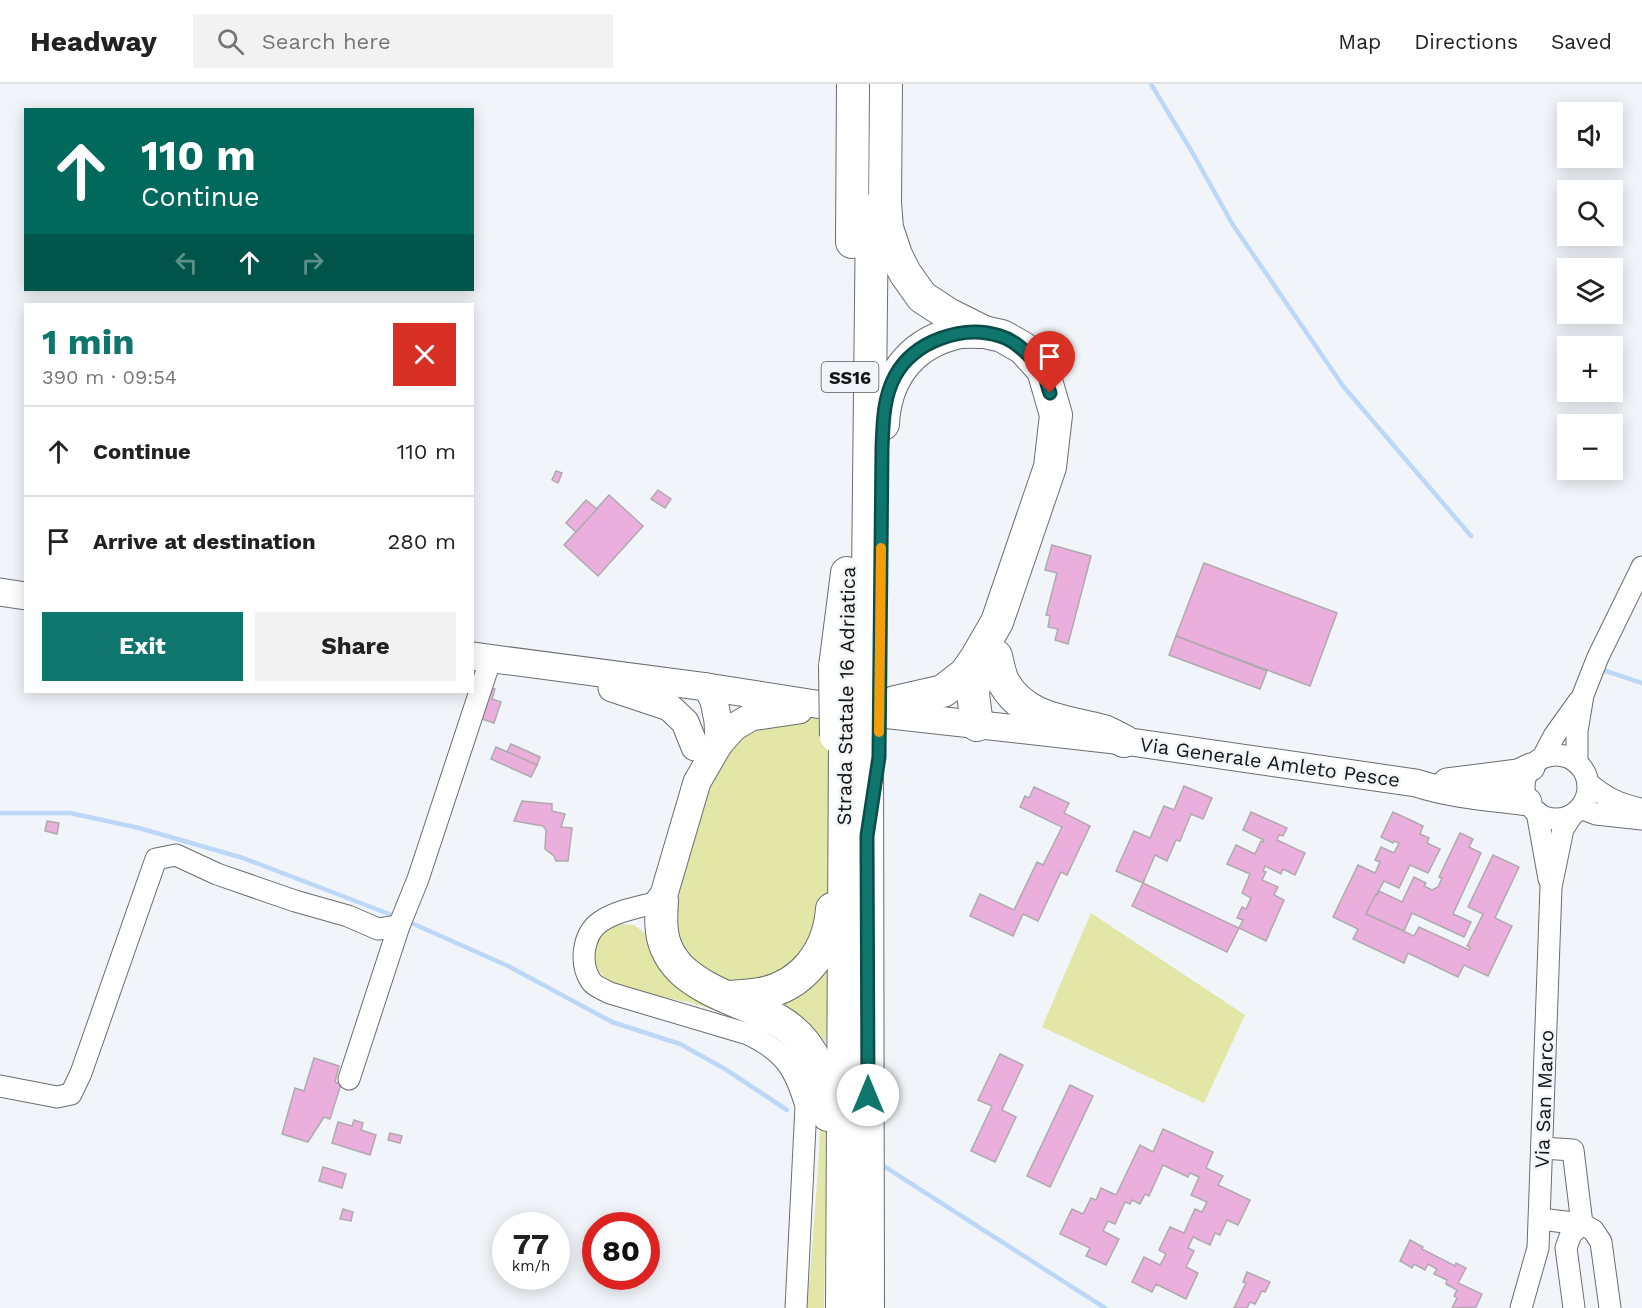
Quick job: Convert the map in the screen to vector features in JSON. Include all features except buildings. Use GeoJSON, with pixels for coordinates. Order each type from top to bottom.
{"type":"FeatureCollection","features":[{"type":"Feature","properties":{"kind":"highway","name":"Strada Statale 16 Adriatica"},"geometry":{"type":"LineString","coordinates":[[853,84],[847,573],[857,670],[867,836],[868,1308]]}},
{"type":"Feature","properties":{"kind":"highway","name":"Strada Statale 16 Adriatica"},"geometry":{"type":"LineString","coordinates":[[857,670],[874,84]]}},
{"type":"Feature","properties":{"kind":"highway"},"geometry":{"type":"LineString","coordinates":[[886,84],[885,203],[887,228],[905,273],[922,297],[948,314],[984,332],[1002,336],[1023,348],[1043,370],[1056,415],[1050,467],[988,655],[997,680],[992,696],[977,725]]}},
{"type":"Feature","properties":{"kind":"highway"},"geometry":{"type":"LineString","coordinates":[[857,670],[888,392],[896,374],[915,352],[952,334],[984,332]]}},
{"type":"Feature","properties":{"kind":"highway"},"geometry":{"type":"LineString","coordinates":[[724,997],[760,994],[785,986],[802,975],[817,959],[828,934],[832,912],[835,842],[860,735],[895,702],[943,691],[988,655]]}},
{"type":"Feature","properties":{"kind":"highway"},"geometry":{"type":"LineString","coordinates":[[988,655],[1004,683],[1021,703],[1037,713],[1063,723],[1104,731],[1124,741]]}},
{"type":"Feature","properties":{"kind":"highway","name":"Strada Statale 16 Adriatica"},"geometry":{"type":"LineString","coordinates":[[842,1308],[860,735]]}},
{"type":"Feature","properties":{"kind":"highway"},"geometry":{"type":"LineString","coordinates":[[662,902],[661,923],[666,947],[683,973],[724,997],[781,1022],[806,1046],[824,1079],[830,1136],[829,1308]]}},
{"type":"Feature","properties":{"kind":"main road"},"geometry":{"type":"LineString","coordinates":[[0,592],[24,596]]}},
{"type":"Feature","properties":{"kind":"main road","name":"Via Generale Amleto Pesce"},"geometry":{"type":"LineString","coordinates":[[482,657],[819,704],[860,735],[977,725],[1124,741],[1416,783]]}},
{"type":"Feature","properties":{"kind":"main road"},"geometry":{"type":"LineString","coordinates":[[573,669],[610,687],[669,707],[707,746]]}},
{"type":"Feature","properties":{"kind":"main road"},"geometry":{"type":"LineString","coordinates":[[662,902],[707,746],[696,721],[707,687]]}},
{"type":"Feature","properties":{"kind":"main road"},"geometry":{"type":"LineString","coordinates":[[707,746],[751,717],[804,710],[819,704]]}},
{"type":"Feature","properties":{"kind":"main road"},"geometry":{"type":"LineString","coordinates":[[1416,783],[1464,781],[1518,772],[1537,762]]}},
{"type":"Feature","properties":{"kind":"main road"},"geometry":{"type":"LineString","coordinates":[[1416,783],[1438,790],[1533,807]]}},
{"type":"Feature","properties":{"kind":"street"},"geometry":{"type":"LineString","coordinates":[[1577,763],[1577,731],[1583,696],[1598,657],[1642,567]]}},
{"type":"Feature","properties":{"kind":"street"},"geometry":{"type":"LineString","coordinates":[[474,684],[482,657]]}},
{"type":"Feature","properties":{"kind":"street"},"geometry":{"type":"LineString","coordinates":[[350,1079],[399,926],[417,879],[471,693]]}},
{"type":"Feature","properties":{"kind":"street"},"geometry":{"type":"LineString","coordinates":[[1551,887],[1533,807],[1524,784],[1554,736],[1583,696]]}},
{"type":"Feature","properties":{"kind":"street"},"geometry":{"type":"LineString","coordinates":[[1537,762],[1555,755],[1567,757],[1577,763],[1586,775],[1588,783],[1587,796],[1563,830],[1551,887]]}},
{"type":"Feature","properties":{"kind":"street"},"geometry":{"type":"LineString","coordinates":[[1588,783],[1601,794],[1618,803],[1642,809]]}},
{"type":"Feature","properties":{"kind":"street"},"geometry":{"type":"LineString","coordinates":[[1533,807],[1550,818],[1558,818],[1576,811],[1642,819]]}},
{"type":"Feature","properties":{"kind":"street"},"geometry":{"type":"LineString","coordinates":[[0,1086],[57,1097],[71,1094],[81,1073],[156,859],[176,855],[217,874],[295,901],[348,916],[378,929],[399,926]]}},
{"type":"Feature","properties":{"kind":"street","name":"Via San Marco"},"geometry":{"type":"LineString","coordinates":[[1521,1308],[1539,1248],[1551,887]]}},
{"type":"Feature","properties":{"kind":"street"},"geometry":{"type":"LineString","coordinates":[[662,902],[613,915],[598,923],[586,938],[583,957],[591,981],[610,993],[748,1034],[768,1044],[787,1060],[799,1082],[806,1106],[796,1308]]}},
{"type":"Feature","properties":{"kind":"street"},"geometry":{"type":"LineString","coordinates":[[1542,1148],[1573,1150],[1582,1224]]}},
{"type":"Feature","properties":{"kind":"street"},"geometry":{"type":"LineString","coordinates":[[1540,1219],[1582,1224],[1593,1230],[1601,1242],[1610,1308]]}},
{"type":"Feature","properties":{"kind":"street"},"geometry":{"type":"LineString","coordinates":[[1574,1308],[1566,1248],[1571,1234],[1582,1224]]}},
{"type":"Feature","properties":{"kind":"green space"},"geometry":{"type":"Polygon","coordinates":[[[809,717],[828,719],[831,737],[829,911],[795,971],[749,983],[737,984],[726,981],[710,974],[697,963],[681,941],[677,928],[677,899],[680,883],[710,783],[718,762],[729,744],[746,730],[766,723],[809,717]]]}},
{"type":"Feature","properties":{"kind":"green space"},"geometry":{"type":"Polygon","coordinates":[[[1091,913],[1245,1015],[1204,1103],[1042,1027],[1091,913]]]}},
{"type":"Feature","properties":{"kind":"green space"},"geometry":{"type":"Polygon","coordinates":[[[622,924],[634,925],[646,934],[664,963],[686,987],[718,1004],[748,1011],[771,1021],[789,1033],[812,1060],[821,1079],[827,1125],[824,1308],[807,1308],[820,1128],[818,1099],[807,1069],[789,1043],[766,1028],[699,1005],[636,991],[609,981],[596,965],[594,948],[604,933],[622,924]]]}},
{"type":"Feature","properties":{"kind":"green space"},"geometry":{"type":"Polygon","coordinates":[[[829,969],[826,1043],[802,1018],[779,1004],[807,991],[829,969]]]}},
{"type":"Feature","properties":{"kind":"waterway"},"geometry":{"type":"LineString","coordinates":[[1151,84],[1233,225],[1343,386],[1471,536]]}},
{"type":"Feature","properties":{"kind":"waterway"},"geometry":{"type":"LineString","coordinates":[[1606,671],[1642,683]]}},
{"type":"Feature","properties":{"kind":"waterway"},"geometry":{"type":"LineString","coordinates":[[0,813],[70,813],[139,828],[243,858],[397,917]]}},
{"type":"Feature","properties":{"kind":"waterway"},"geometry":{"type":"LineString","coordinates":[[407,921],[508,966],[612,1022],[680,1044],[725,1069],[787,1110]]}},
{"type":"Feature","properties":{"kind":"waterway"},"geometry":{"type":"LineString","coordinates":[[882,1165],[1105,1308]]}},
{"type":"Feature","properties":{"kind":"slow traffic"},"geometry":{"type":"LineString","coordinates":[[879,732],[881,548]]}},
{"type":"Feature","properties":{"kind":"route"},"geometry":{"type":"LineString","coordinates":[[868,1095],[867,836],[879,757],[882,448],[888,392],[896,374],[915,352],[952,334],[984,332],[1002,336],[1023,348],[1043,370],[1050,393]]}}]}
